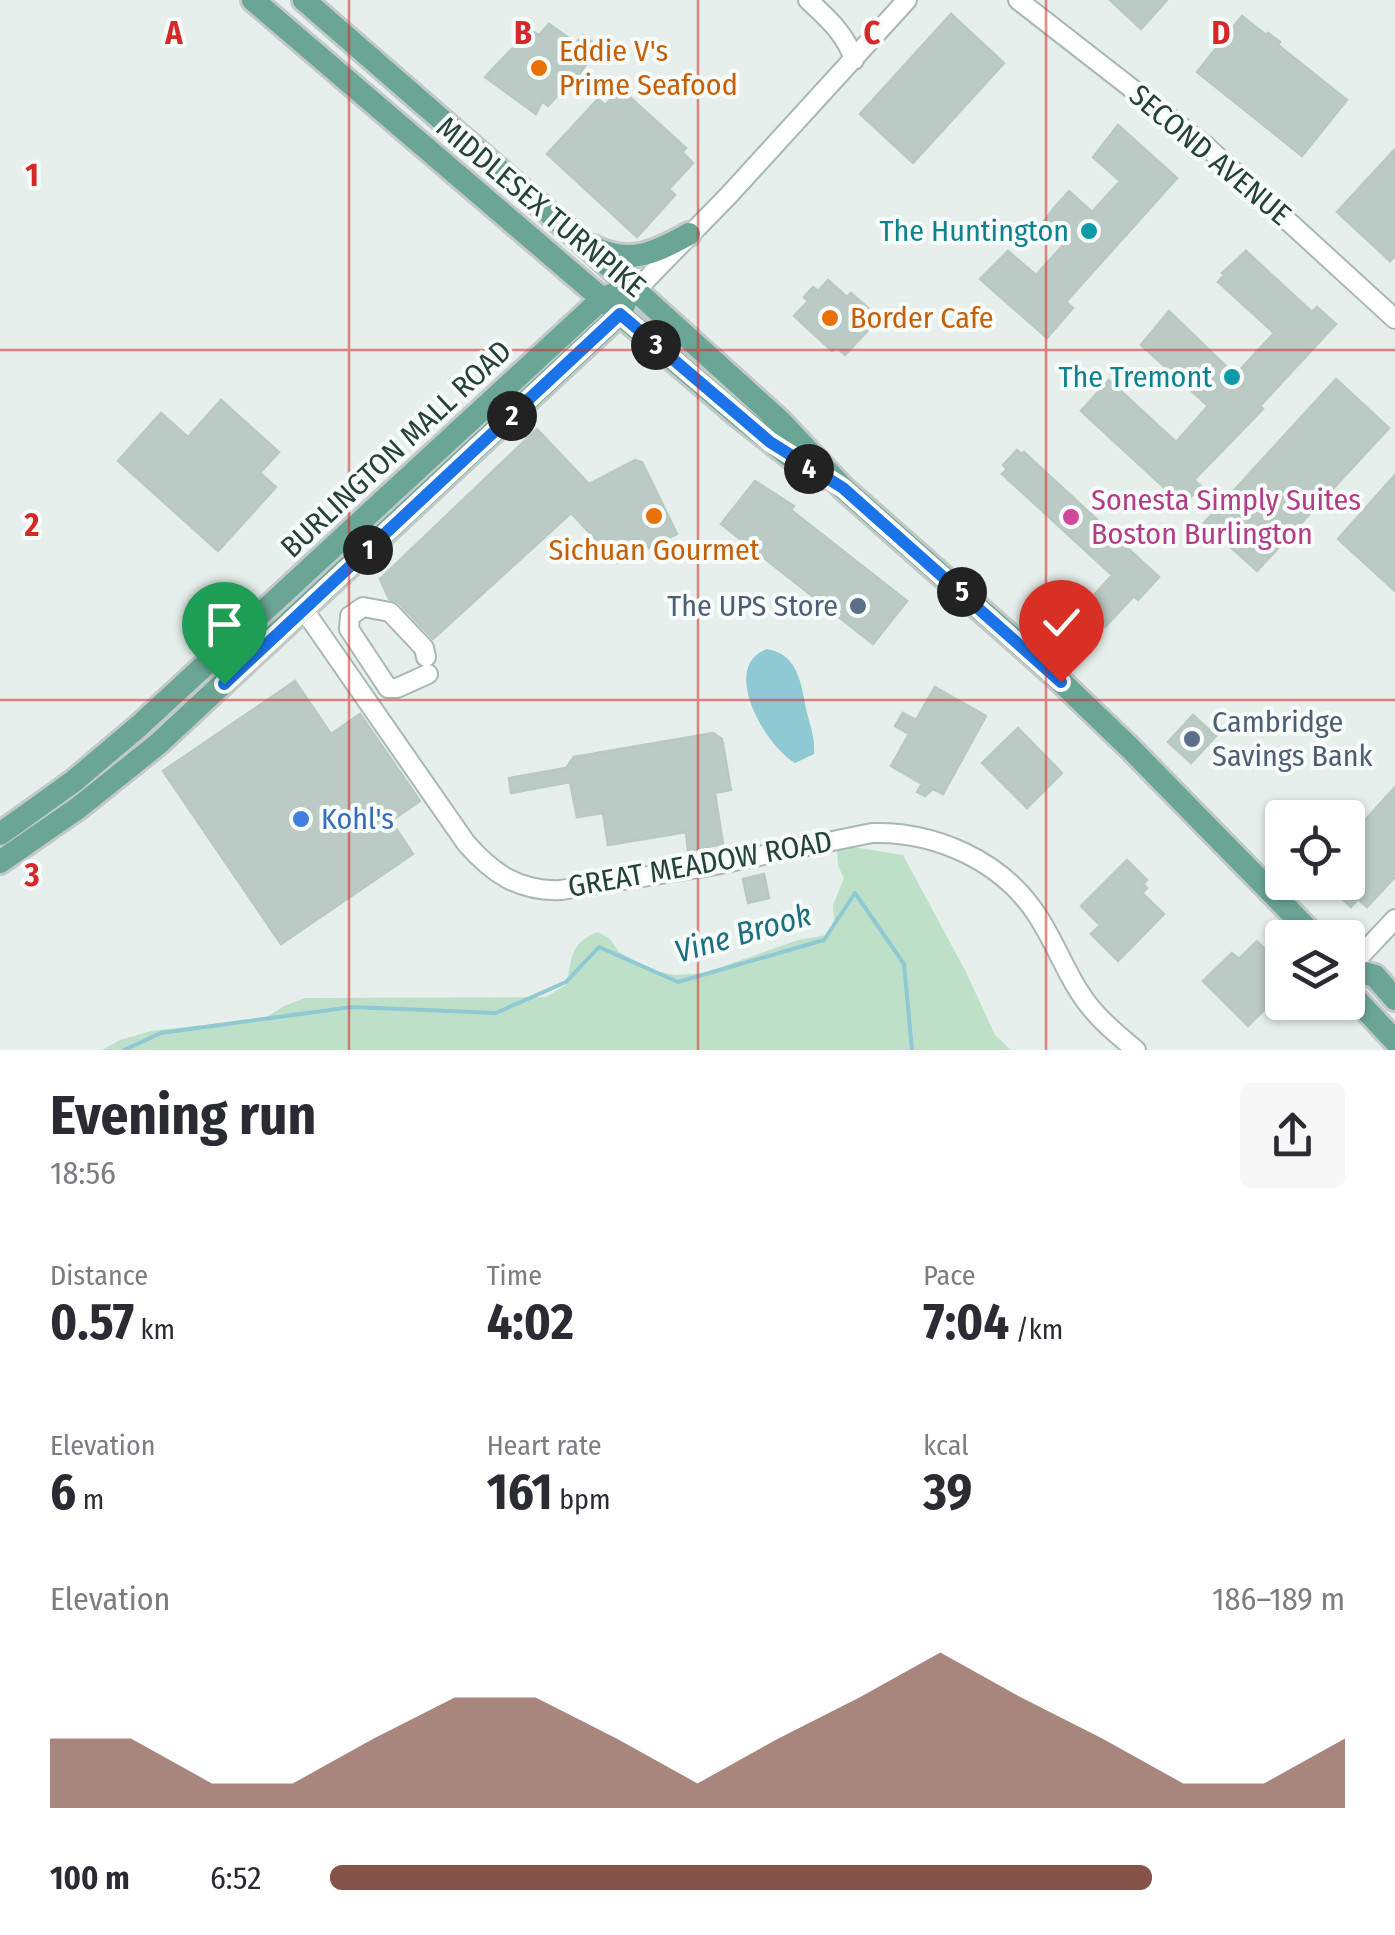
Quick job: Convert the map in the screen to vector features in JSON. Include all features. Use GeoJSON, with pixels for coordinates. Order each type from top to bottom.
{"type":"FeatureCollection","features":[{"type":"Feature","properties":{"kind":"main road","name":"MIDDLESEX TURNPIKE"},"geometry":{"type":"LineString","coordinates":[[253,0],[770,442],[843,488]]}},
{"type":"Feature","properties":{"kind":"main road","name":"MIDDLESEX TURNPIKE"},"geometry":{"type":"LineString","coordinates":[[304,0],[581,241],[781,422],[843,488],[1116,734],[1298,920]]}},
{"type":"Feature","properties":{"kind":"main road"},"geometry":{"type":"LineString","coordinates":[[581,241],[599,251],[628,258],[646,255],[689,234]]}},
{"type":"Feature","properties":{"kind":"main road"},"geometry":{"type":"LineString","coordinates":[[612,306],[632,287]]}},
{"type":"Feature","properties":{"kind":"main road","name":"BURLINGTON MALL ROAD"},"geometry":{"type":"LineString","coordinates":[[0,834],[103,758],[612,306]]}},
{"type":"Feature","properties":{"kind":"main road","name":"BURLINGTON MALL ROAD"},"geometry":{"type":"LineString","coordinates":[[0,862],[120,776],[304,610],[612,306]]}},
{"type":"Feature","properties":{"kind":"main road"},"geometry":{"type":"LineString","coordinates":[[289,589],[304,610]]}},
{"type":"Feature","properties":{"kind":"main road"},"geometry":{"type":"LineString","coordinates":[[1365,974],[1375,976],[1395,999]]}},
{"type":"Feature","properties":{"kind":"main road"},"geometry":{"type":"LineString","coordinates":[[1365,1009],[1395,1041]]}},
{"type":"Feature","properties":{"kind":"street"},"geometry":{"type":"LineString","coordinates":[[808,0],[837,28],[854,60]]}},
{"type":"Feature","properties":{"kind":"street"},"geometry":{"type":"LineString","coordinates":[[632,287],[644,282],[907,0]]}},
{"type":"Feature","properties":{"kind":"street","name":"SECOND AVENUE"},"geometry":{"type":"LineString","coordinates":[[1018,0],[1207,148],[1395,318]]}},
{"type":"Feature","properties":{"kind":"street"},"geometry":{"type":"LineString","coordinates":[[363,608],[390,612],[424,648],[427,666],[397,688],[388,688],[350,631],[350,616],[363,608]]}},
{"type":"Feature","properties":{"kind":"street","name":"GREAT MEADOW ROAD"},"geometry":{"type":"LineString","coordinates":[[304,610],[466,844],[506,880],[538,890],[572,889],[788,852],[872,833],[928,839],[972,857],[1020,893],[1092,1009],[1136,1050]]}},
{"type":"Feature","properties":{"kind":"street"},"geometry":{"type":"LineString","coordinates":[[1365,952],[1395,919]]}},
{"type":"Feature","properties":{"kind":"green space"},"geometry":{"type":"Polygon","coordinates":[[[853,847],[903,855],[995,1035],[1011,1050],[102,1050],[151,1031],[265,1018],[305,998],[546,997],[567,984],[577,946],[598,932],[610,939],[619,952],[656,971],[675,975],[704,973],[798,940],[826,935],[834,921],[833,905],[844,878],[837,851],[853,847]]]}},
{"type":"Feature","properties":{"kind":"water"},"geometry":{"type":"Polygon","coordinates":[[[767,649],[778,652],[793,665],[800,682],[814,754],[795,763],[760,724],[747,688],[747,672],[753,658],[767,649]]]}},
{"type":"Feature","properties":{"kind":"building"},"geometry":{"type":"Polygon","coordinates":[[[1110,0],[1167,0],[1141,29],[1110,0]]]}},
{"type":"Feature","properties":{"kind":"building"},"geometry":{"type":"Polygon","coordinates":[[[951,14],[1004,63],[913,163],[860,114],[951,14]]]}},
{"type":"Feature","properties":{"kind":"building"},"geometry":{"type":"Polygon","coordinates":[[[1242,16],[1280,42],[1278,45],[1347,100],[1302,156],[1197,72],[1242,16]]]}},
{"type":"Feature","properties":{"kind":"building","name":"Eddie V's Prime Seafood"},"geometry":{"type":"Polygon","coordinates":[[[549,24],[576,43],[583,35],[599,47],[562,98],[558,95],[548,106],[542,101],[536,114],[485,77],[530,30],[539,35],[549,24]]]}},
{"type":"Feature","properties":{"kind":"building"},"geometry":{"type":"Polygon","coordinates":[[[617,92],[627,101],[631,98],[686,148],[682,152],[693,163],[669,189],[675,195],[637,237],[547,154],[598,99],[605,105],[617,92]]]}},
{"type":"Feature","properties":{"kind":"building","name":"The Huntington"},"geometry":{"type":"Polygon","coordinates":[[[1118,125],[1177,178],[1066,302],[1073,308],[1047,338],[980,279],[1008,251],[1036,275],[1064,244],[1042,224],[1069,191],[1092,212],[1120,181],[1093,157],[1118,125]]]}},
{"type":"Feature","properties":{"kind":"building"},"geometry":{"type":"Polygon","coordinates":[[[1395,149],[1395,256],[1390,261],[1337,212],[1395,149]]]}},
{"type":"Feature","properties":{"kind":"building","name":"The Tremont"},"geometry":{"type":"Polygon","coordinates":[[[1246,251],[1312,312],[1317,307],[1336,324],[1260,406],[1263,409],[1194,480],[1201,486],[1183,505],[1081,411],[1109,380],[1176,442],[1208,406],[1141,345],[1169,311],[1235,375],[1274,333],[1218,282],[1222,273],[1246,251]]]}},
{"type":"Feature","properties":{"kind":"building","name":"Border Cafe"},"geometry":{"type":"Polygon","coordinates":[[[828,280],[847,297],[851,293],[868,308],[861,320],[870,328],[845,355],[836,347],[832,351],[794,316],[808,301],[804,297],[813,287],[818,291],[828,280]]]}},
{"type":"Feature","properties":{"kind":"building"},"geometry":{"type":"Polygon","coordinates":[[[1336,379],[1389,428],[1257,571],[1204,523],[1336,379]]]}},
{"type":"Feature","properties":{"kind":"building"},"geometry":{"type":"Polygon","coordinates":[[[221,400],[279,452],[260,473],[276,487],[218,551],[118,461],[161,413],[188,437],[221,400]]]}},
{"type":"Feature","properties":{"kind":"building"},"geometry":{"type":"Polygon","coordinates":[[[537,429],[589,484],[635,460],[642,462],[677,534],[618,563],[571,513],[433,639],[399,603],[389,599],[380,579],[537,429]]]}},
{"type":"Feature","properties":{"kind":"building","name":"Sonesta Simply Suites Boston Burlington"},"geometry":{"type":"Polygon","coordinates":[[[1017,450],[1024,452],[1159,577],[1138,600],[1134,596],[1105,627],[1096,619],[1091,624],[1079,612],[1112,575],[1002,474],[1007,469],[1003,465],[1017,450]]]}},
{"type":"Feature","properties":{"kind":"building"},"geometry":{"type":"Polygon","coordinates":[[[1395,475],[1395,591],[1338,539],[1395,475]]]}},
{"type":"Feature","properties":{"kind":"building"},"geometry":{"type":"Polygon","coordinates":[[[755,481],[794,506],[791,510],[907,601],[873,644],[721,524],[755,481]]]}},
{"type":"Feature","properties":{"kind":"building"},"geometry":{"type":"Polygon","coordinates":[[[295,681],[331,734],[360,714],[420,801],[391,821],[413,854],[281,944],[163,771],[295,681]]]}},
{"type":"Feature","properties":{"kind":"building"},"geometry":{"type":"Polygon","coordinates":[[[935,687],[986,716],[943,794],[933,789],[925,796],[917,792],[922,784],[891,766],[909,734],[895,726],[903,713],[916,720],[935,687]]]}},
{"type":"Feature","properties":{"kind":"building","name":"Cambridge Savings Bank"},"geometry":{"type":"Polygon","coordinates":[[[1193,715],[1216,736],[1191,763],[1168,742],[1193,715]]]}},
{"type":"Feature","properties":{"kind":"building"},"geometry":{"type":"Polygon","coordinates":[[[1018,728],[1062,773],[1027,808],[982,763],[1018,728]]]}},
{"type":"Feature","properties":{"kind":"building"},"geometry":{"type":"Polygon","coordinates":[[[713,733],[722,739],[731,790],[715,793],[723,844],[688,851],[686,832],[608,845],[603,813],[577,817],[570,782],[511,793],[509,778],[566,768],[574,757],[713,733]]]}},
{"type":"Feature","properties":{"kind":"building"},"geometry":{"type":"Polygon","coordinates":[[[1395,787],[1395,877],[1367,907],[1359,900],[1365,900],[1365,820],[1395,787]]]}},
{"type":"Feature","properties":{"kind":"building"},"geometry":{"type":"Polygon","coordinates":[[[1127,860],[1147,880],[1142,893],[1164,914],[1118,961],[1091,934],[1100,925],[1081,906],[1127,860]]]}},
{"type":"Feature","properties":{"kind":"building"},"geometry":{"type":"Polygon","coordinates":[[[764,874],[769,898],[748,903],[743,879],[764,874]]]}},
{"type":"Feature","properties":{"kind":"building"},"geometry":{"type":"Polygon","coordinates":[[[1257,941],[1265,949],[1265,1009],[1248,1026],[1203,981],[1232,953],[1239,959],[1257,941]]]}},
{"type":"Feature","properties":{"kind":"waterway","name":"Vine Brook"},"geometry":{"type":"LineString","coordinates":[[124,1050],[161,1033],[352,1007],[496,1013],[566,982],[599,947],[678,982],[824,940],[855,893],[904,964],[912,1050]]}},
{"type":"Feature","properties":{"kind":"place","name":"Eddie V's Prime Seafood"},"geometry":{"type":"Point","coordinates":[539,68]}},
{"type":"Feature","properties":{"kind":"place","name":"The Huntington"},"geometry":{"type":"Point","coordinates":[1089,231]}},
{"type":"Feature","properties":{"kind":"place","name":"Border Cafe"},"geometry":{"type":"Point","coordinates":[830,318]}},
{"type":"Feature","properties":{"kind":"place","name":"The Tremont"},"geometry":{"type":"Point","coordinates":[1232,377]}},
{"type":"Feature","properties":{"kind":"place","name":"Sichuan Gourmet"},"geometry":{"type":"Point","coordinates":[654,516]}},
{"type":"Feature","properties":{"kind":"place","name":"Sonesta Simply Suites Boston Burlington"},"geometry":{"type":"Point","coordinates":[1071,517]}},
{"type":"Feature","properties":{"kind":"place","name":"The UPS Store"},"geometry":{"type":"Point","coordinates":[858,606]}},
{"type":"Feature","properties":{"kind":"place","name":"Cambridge Savings Bank"},"geometry":{"type":"Point","coordinates":[1192,739]}},
{"type":"Feature","properties":{"kind":"place","name":"Kohl's"},"geometry":{"type":"Point","coordinates":[301,819]}},
{"type":"Feature","properties":{"kind":"route"},"geometry":{"type":"LineString","coordinates":[[224,684],[620,314],[770,442],[843,488],[1061,682]]}}]}
